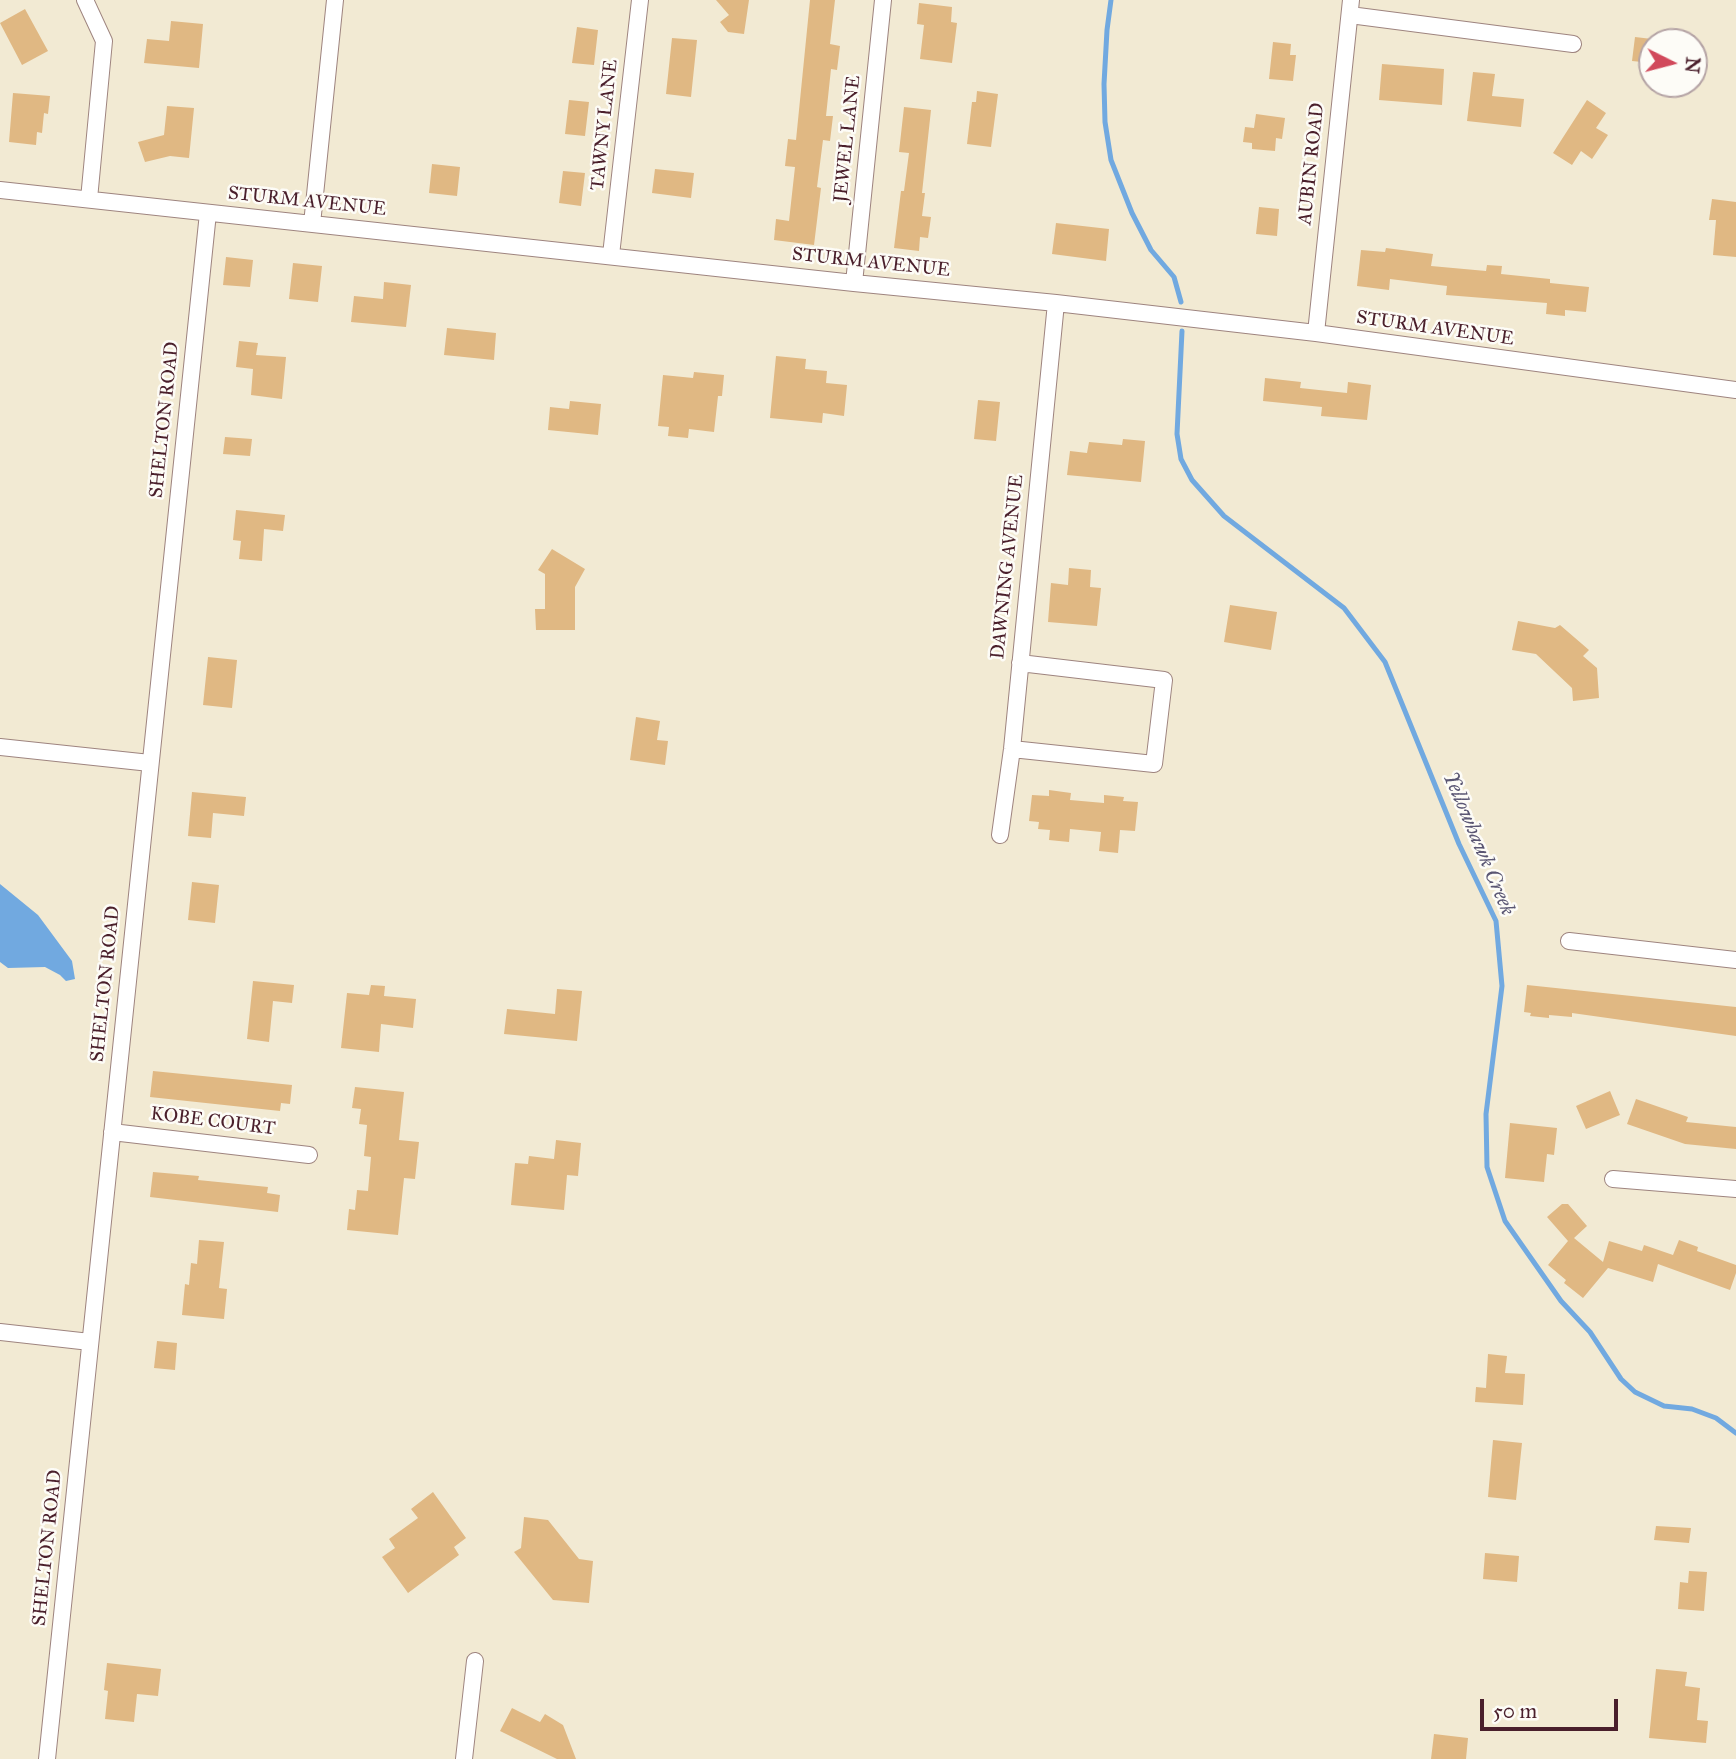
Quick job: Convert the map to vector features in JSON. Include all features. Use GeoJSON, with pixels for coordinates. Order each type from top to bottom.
{"type":"FeatureCollection","features":[{"type":"Feature","properties":{"kind":"street"},"geometry":{"type":"LineString","coordinates":[[85,0],[104,41],[89,199]]}},
{"type":"Feature","properties":{"kind":"street"},"geometry":{"type":"LineString","coordinates":[[312,224],[335,0]]}},
{"type":"Feature","properties":{"kind":"street","name":"TAWNY LANE"},"geometry":{"type":"LineString","coordinates":[[611,255],[640,0]]}},
{"type":"Feature","properties":{"kind":"street","name":"JEWEL LANE"},"geometry":{"type":"LineString","coordinates":[[854,283],[883,0]]}},
{"type":"Feature","properties":{"kind":"street"},"geometry":{"type":"LineString","coordinates":[[1350,8],[1573,44]]}},
{"type":"Feature","properties":{"kind":"street","name":"AUBIN ROAD"},"geometry":{"type":"LineString","coordinates":[[1315,333],[1350,8]]}},
{"type":"Feature","properties":{"kind":"street","name":"STURM AVENUE"},"geometry":{"type":"LineString","coordinates":[[0,190],[1056,303],[1315,333],[1736,390]]}},
{"type":"Feature","properties":{"kind":"street","name":"SHELTON ROAD"},"geometry":{"type":"LineString","coordinates":[[47,1759],[208,213]]}},
{"type":"Feature","properties":{"kind":"street","name":"DAWNING AVENUE"},"geometry":{"type":"LineString","coordinates":[[1000,835],[1012,750],[1056,303]]}},
{"type":"Feature","properties":{"kind":"street"},"geometry":{"type":"LineString","coordinates":[[1012,750],[1154,764],[1164,680],[1020,663]]}},
{"type":"Feature","properties":{"kind":"street"},"geometry":{"type":"LineString","coordinates":[[0,747],[150,763]]}},
{"type":"Feature","properties":{"kind":"street"},"geometry":{"type":"LineString","coordinates":[[1569,941],[1736,960]]}},
{"type":"Feature","properties":{"kind":"street","name":"KOBE COURT"},"geometry":{"type":"LineString","coordinates":[[112,1132],[309,1155]]}},
{"type":"Feature","properties":{"kind":"street"},"geometry":{"type":"LineString","coordinates":[[1613,1179],[1736,1189]]}},
{"type":"Feature","properties":{"kind":"street"},"geometry":{"type":"LineString","coordinates":[[0,1332],[90,1342]]}},
{"type":"Feature","properties":{"kind":"street"},"geometry":{"type":"LineString","coordinates":[[464,1759],[475,1661]]}},
{"type":"Feature","properties":{"kind":"water"},"geometry":{"type":"Polygon","coordinates":[[[0,884],[38,915],[72,961],[75,979],[66,981],[45,967],[8,968],[0,962],[0,884]]]}},
{"type":"Feature","properties":{"kind":"building"},"geometry":{"type":"Polygon","coordinates":[[[716,0],[749,0],[744,34],[728,32],[720,22],[729,15],[716,0]]]}},
{"type":"Feature","properties":{"kind":"building"},"geometry":{"type":"Polygon","coordinates":[[[810,0],[835,0],[830,44],[840,46],[837,70],[831,69],[826,116],[833,116],[830,141],[823,140],[817,187],[821,188],[814,245],[774,240],[776,219],[789,221],[795,167],[785,166],[788,139],[796,140],[810,0]]]}},
{"type":"Feature","properties":{"kind":"building"},"geometry":{"type":"Polygon","coordinates":[[[919,3],[952,7],[951,22],[957,23],[952,63],[920,59],[924,25],[917,24],[919,3]]]}},
{"type":"Feature","properties":{"kind":"building"},"geometry":{"type":"Polygon","coordinates":[[[25,9],[48,51],[22,65],[0,23],[25,9]]]}},
{"type":"Feature","properties":{"kind":"building"},"geometry":{"type":"Polygon","coordinates":[[[171,21],[203,24],[199,68],[144,63],[147,39],[169,41],[171,21]]]}},
{"type":"Feature","properties":{"kind":"building"},"geometry":{"type":"Polygon","coordinates":[[[577,27],[598,30],[594,65],[572,63],[577,27]]]}},
{"type":"Feature","properties":{"kind":"building"},"geometry":{"type":"Polygon","coordinates":[[[1635,37],[1638,37],[1638,62],[1632,61],[1635,37]]]}},
{"type":"Feature","properties":{"kind":"building"},"geometry":{"type":"Polygon","coordinates":[[[672,38],[697,40],[691,97],[666,94],[672,38]]]}},
{"type":"Feature","properties":{"kind":"building"},"geometry":{"type":"Polygon","coordinates":[[[1273,42],[1291,44],[1290,55],[1296,55],[1293,81],[1269,79],[1273,42]]]}},
{"type":"Feature","properties":{"kind":"building"},"geometry":{"type":"Polygon","coordinates":[[[1382,64],[1444,69],[1442,105],[1379,100],[1382,64]]]}},
{"type":"Feature","properties":{"kind":"building"},"geometry":{"type":"Polygon","coordinates":[[[1473,72],[1495,74],[1492,96],[1524,99],[1521,127],[1467,121],[1473,72]]]}},
{"type":"Feature","properties":{"kind":"building"},"geometry":{"type":"Polygon","coordinates":[[[977,91],[998,94],[991,147],[967,144],[972,102],[976,102],[977,91]]]}},
{"type":"Feature","properties":{"kind":"building"},"geometry":{"type":"Polygon","coordinates":[[[13,93],[50,96],[48,114],[44,113],[42,133],[37,132],[36,145],[9,142],[13,93]]]}},
{"type":"Feature","properties":{"kind":"building"},"geometry":{"type":"Polygon","coordinates":[[[569,100],[589,102],[585,136],[565,134],[569,100]]]}},
{"type":"Feature","properties":{"kind":"building"},"geometry":{"type":"Polygon","coordinates":[[[1587,100],[1606,113],[1596,128],[1608,135],[1592,159],[1581,151],[1572,165],[1553,153],[1587,100]]]}},
{"type":"Feature","properties":{"kind":"building"},"geometry":{"type":"Polygon","coordinates":[[[167,106],[194,108],[189,158],[170,156],[145,162],[138,142],[164,135],[167,106]]]}},
{"type":"Feature","properties":{"kind":"building"},"geometry":{"type":"Polygon","coordinates":[[[904,107],[931,110],[922,216],[931,217],[928,238],[920,237],[919,251],[894,248],[909,153],[899,152],[904,107]]]}},
{"type":"Feature","properties":{"kind":"building"},"geometry":{"type":"Polygon","coordinates":[[[1256,114],[1285,118],[1282,139],[1276,138],[1275,151],[1252,149],[1252,143],[1243,142],[1245,127],[1254,128],[1256,114]]]}},
{"type":"Feature","properties":{"kind":"building"},"geometry":{"type":"Polygon","coordinates":[[[432,164],[460,167],[457,196],[429,193],[432,164]]]}},
{"type":"Feature","properties":{"kind":"building"},"geometry":{"type":"Polygon","coordinates":[[[655,169],[694,173],[691,198],[652,193],[655,169]]]}},
{"type":"Feature","properties":{"kind":"building"},"geometry":{"type":"Polygon","coordinates":[[[563,171],[585,173],[581,206],[559,203],[563,171]]]}},
{"type":"Feature","properties":{"kind":"building"},"geometry":{"type":"Polygon","coordinates":[[[1712,199],[1736,202],[1736,257],[1713,255],[1716,220],[1709,220],[1712,199]]]}},
{"type":"Feature","properties":{"kind":"building"},"geometry":{"type":"Polygon","coordinates":[[[1259,207],[1279,209],[1277,236],[1256,234],[1259,207]]]}},
{"type":"Feature","properties":{"kind":"building"},"geometry":{"type":"Polygon","coordinates":[[[1056,223],[1109,229],[1106,261],[1052,254],[1056,223]]]}},
{"type":"Feature","properties":{"kind":"building"},"geometry":{"type":"Polygon","coordinates":[[[1386,248],[1433,254],[1431,266],[1486,271],[1487,265],[1502,266],[1501,274],[1550,279],[1550,283],[1589,287],[1586,312],[1565,310],[1565,316],[1546,314],[1547,303],[1446,295],[1447,286],[1390,279],[1389,290],[1357,286],[1361,250],[1385,252],[1386,248]]]}},
{"type":"Feature","properties":{"kind":"building"},"geometry":{"type":"Polygon","coordinates":[[[226,257],[253,260],[250,287],[223,285],[226,257]]]}},
{"type":"Feature","properties":{"kind":"building"},"geometry":{"type":"Polygon","coordinates":[[[293,263],[322,266],[318,302],[289,299],[293,263]]]}},
{"type":"Feature","properties":{"kind":"building"},"geometry":{"type":"Polygon","coordinates":[[[384,282],[411,285],[406,327],[351,322],[354,296],[383,299],[384,282]]]}},
{"type":"Feature","properties":{"kind":"building"},"geometry":{"type":"Polygon","coordinates":[[[447,328],[496,333],[494,360],[444,355],[447,328]]]}},
{"type":"Feature","properties":{"kind":"building"},"geometry":{"type":"Polygon","coordinates":[[[239,341],[258,343],[256,355],[286,357],[282,399],[251,395],[253,369],[236,367],[239,341]]]}},
{"type":"Feature","properties":{"kind":"building"},"geometry":{"type":"Polygon","coordinates":[[[776,356],[806,359],[805,369],[827,371],[826,383],[847,385],[844,416],[823,413],[822,423],[770,418],[776,356]]]}},
{"type":"Feature","properties":{"kind":"building"},"geometry":{"type":"Polygon","coordinates":[[[694,372],[724,375],[722,396],[718,396],[714,432],[689,429],[688,438],[668,436],[669,427],[658,426],[663,375],[693,378],[694,372]]]}},
{"type":"Feature","properties":{"kind":"building"},"geometry":{"type":"Polygon","coordinates":[[[1265,378],[1301,382],[1300,388],[1347,393],[1348,382],[1371,385],[1367,420],[1321,416],[1322,407],[1263,401],[1265,378]]]}},
{"type":"Feature","properties":{"kind":"building"},"geometry":{"type":"Polygon","coordinates":[[[978,400],[1000,402],[996,441],[974,439],[978,400]]]}},
{"type":"Feature","properties":{"kind":"building"},"geometry":{"type":"Polygon","coordinates":[[[570,401],[601,404],[598,435],[548,430],[550,407],[569,409],[570,401]]]}},
{"type":"Feature","properties":{"kind":"building"},"geometry":{"type":"Polygon","coordinates":[[[225,437],[252,439],[250,456],[223,454],[225,437]]]}},
{"type":"Feature","properties":{"kind":"building"},"geometry":{"type":"Polygon","coordinates":[[[1123,439],[1145,441],[1141,482],[1067,475],[1070,451],[1087,453],[1089,442],[1122,445],[1123,439]]]}},
{"type":"Feature","properties":{"kind":"building"},"geometry":{"type":"Polygon","coordinates":[[[236,510],[285,515],[283,531],[264,529],[262,561],[239,559],[241,541],[233,540],[236,510]]]}},
{"type":"Feature","properties":{"kind":"building"},"geometry":{"type":"Polygon","coordinates":[[[552,549],[585,569],[575,587],[575,630],[536,630],[535,609],[545,609],[545,574],[538,570],[552,549]]]}},
{"type":"Feature","properties":{"kind":"building"},"geometry":{"type":"Polygon","coordinates":[[[1069,568],[1091,570],[1090,587],[1101,588],[1097,626],[1048,622],[1051,583],[1068,585],[1069,568]]]}},
{"type":"Feature","properties":{"kind":"building"},"geometry":{"type":"Polygon","coordinates":[[[1230,605],[1277,612],[1271,650],[1224,642],[1230,605]]]}},
{"type":"Feature","properties":{"kind":"building"},"geometry":{"type":"Polygon","coordinates":[[[1518,621],[1555,628],[1560,625],[1589,650],[1583,656],[1597,668],[1599,698],[1573,701],[1572,688],[1536,654],[1512,650],[1518,621]]]}},
{"type":"Feature","properties":{"kind":"building"},"geometry":{"type":"Polygon","coordinates":[[[208,657],[237,660],[232,708],[203,705],[208,657]]]}},
{"type":"Feature","properties":{"kind":"building"},"geometry":{"type":"Polygon","coordinates":[[[636,717],[660,721],[657,740],[668,741],[665,765],[630,760],[636,717]]]}},
{"type":"Feature","properties":{"kind":"building"},"geometry":{"type":"Polygon","coordinates":[[[1049,790],[1071,793],[1070,800],[1104,803],[1104,795],[1138,802],[1135,831],[1120,830],[1118,853],[1099,851],[1101,832],[1070,829],[1069,842],[1049,840],[1050,830],[1038,829],[1039,822],[1029,821],[1032,795],[1049,796],[1049,790]]]}},
{"type":"Feature","properties":{"kind":"building"},"geometry":{"type":"Polygon","coordinates":[[[192,792],[246,797],[244,816],[213,813],[211,838],[188,836],[192,792]]]}},
{"type":"Feature","properties":{"kind":"building"},"geometry":{"type":"Polygon","coordinates":[[[192,882],[219,885],[215,923],[188,920],[192,882]]]}},
{"type":"Feature","properties":{"kind":"building"},"geometry":{"type":"Polygon","coordinates":[[[253,981],[294,985],[292,1003],[273,1001],[269,1042],[247,1039],[253,981]]]}},
{"type":"Feature","properties":{"kind":"building"},"geometry":{"type":"Polygon","coordinates":[[[371,985],[385,986],[384,996],[416,999],[413,1028],[381,1024],[379,1052],[341,1048],[347,993],[369,995],[371,985]]]}},
{"type":"Feature","properties":{"kind":"building"},"geometry":{"type":"Polygon","coordinates":[[[1527,985],[1736,1007],[1736,1036],[1572,1013],[1572,1017],[1530,1016],[1531,1013],[1524,1012],[1527,985]]]}},
{"type":"Feature","properties":{"kind":"building"},"geometry":{"type":"Polygon","coordinates":[[[557,989],[582,991],[577,1041],[504,1034],[507,1009],[555,1014],[557,989]]]}},
{"type":"Feature","properties":{"kind":"building"},"geometry":{"type":"Polygon","coordinates":[[[153,1071],[292,1085],[290,1104],[281,1103],[280,1111],[150,1097],[153,1071]]]}},
{"type":"Feature","properties":{"kind":"building"},"geometry":{"type":"Polygon","coordinates":[[[355,1087],[404,1092],[399,1140],[419,1142],[415,1179],[404,1178],[398,1235],[347,1230],[349,1209],[355,1210],[357,1190],[368,1191],[371,1157],[364,1156],[367,1125],[359,1124],[361,1109],[352,1108],[355,1087]]]}},
{"type":"Feature","properties":{"kind":"building"},"geometry":{"type":"Polygon","coordinates":[[[1610,1091],[1620,1115],[1586,1129],[1576,1106],[1610,1091]]]}},
{"type":"Feature","properties":{"kind":"building"},"geometry":{"type":"Polygon","coordinates":[[[1636,1099],[1688,1117],[1686,1122],[1736,1127],[1736,1149],[1685,1144],[1627,1124],[1636,1099]]]}},
{"type":"Feature","properties":{"kind":"building"},"geometry":{"type":"Polygon","coordinates":[[[1510,1123],[1557,1128],[1554,1155],[1547,1154],[1544,1182],[1505,1178],[1510,1123]]]}},
{"type":"Feature","properties":{"kind":"building"},"geometry":{"type":"Polygon","coordinates":[[[556,1140],[581,1143],[578,1176],[567,1175],[564,1210],[511,1205],[515,1163],[528,1164],[529,1156],[554,1159],[556,1140]]]}},
{"type":"Feature","properties":{"kind":"building"},"geometry":{"type":"Polygon","coordinates":[[[153,1172],[199,1176],[198,1180],[268,1187],[267,1193],[280,1195],[278,1212],[150,1197],[153,1172]]]}},
{"type":"Feature","properties":{"kind":"building"},"geometry":{"type":"Polygon","coordinates":[[[1562,1204],[1568,1204],[1587,1226],[1574,1238],[1603,1262],[1609,1241],[1642,1251],[1644,1245],[1673,1255],[1679,1240],[1698,1247],[1697,1251],[1736,1265],[1730,1290],[1658,1264],[1653,1282],[1608,1268],[1583,1298],[1564,1283],[1566,1280],[1548,1265],[1568,1241],[1547,1217],[1562,1204]]]}},
{"type":"Feature","properties":{"kind":"building"},"geometry":{"type":"Polygon","coordinates":[[[199,1240],[224,1242],[219,1288],[227,1289],[224,1319],[182,1315],[185,1284],[189,1285],[191,1263],[197,1264],[199,1240]]]}},
{"type":"Feature","properties":{"kind":"building"},"geometry":{"type":"Polygon","coordinates":[[[157,1341],[177,1343],[175,1370],[154,1368],[157,1341]]]}},
{"type":"Feature","properties":{"kind":"building"},"geometry":{"type":"Polygon","coordinates":[[[1488,1354],[1507,1356],[1505,1373],[1525,1374],[1523,1405],[1475,1402],[1476,1387],[1486,1388],[1488,1354]]]}},
{"type":"Feature","properties":{"kind":"building"},"geometry":{"type":"Polygon","coordinates":[[[1493,1440],[1522,1443],[1516,1500],[1488,1497],[1493,1440]]]}},
{"type":"Feature","properties":{"kind":"building"},"geometry":{"type":"Polygon","coordinates":[[[433,1492],[466,1538],[454,1547],[459,1555],[408,1593],[382,1557],[395,1548],[389,1539],[418,1518],[411,1509],[433,1492]]]}},
{"type":"Feature","properties":{"kind":"building"},"geometry":{"type":"Polygon","coordinates":[[[524,1517],[548,1520],[579,1559],[593,1561],[589,1603],[553,1600],[514,1552],[521,1548],[524,1517]]]}},
{"type":"Feature","properties":{"kind":"building"},"geometry":{"type":"Polygon","coordinates":[[[1656,1526],[1691,1528],[1689,1543],[1654,1540],[1656,1526]]]}},
{"type":"Feature","properties":{"kind":"building"},"geometry":{"type":"Polygon","coordinates":[[[1485,1553],[1519,1556],[1517,1582],[1483,1579],[1485,1553]]]}},
{"type":"Feature","properties":{"kind":"building"},"geometry":{"type":"Polygon","coordinates":[[[1689,1571],[1707,1572],[1704,1611],[1678,1609],[1680,1582],[1688,1583],[1689,1571]]]}},
{"type":"Feature","properties":{"kind":"building"},"geometry":{"type":"Polygon","coordinates":[[[107,1663],[161,1669],[158,1696],[137,1694],[134,1722],[105,1719],[107,1663]]]}},
{"type":"Feature","properties":{"kind":"building"},"geometry":{"type":"Polygon","coordinates":[[[1656,1669],[1687,1672],[1685,1686],[1700,1688],[1697,1720],[1708,1721],[1706,1743],[1649,1738],[1656,1669]]]}},
{"type":"Feature","properties":{"kind":"building"},"geometry":{"type":"Polygon","coordinates":[[[512,1708],[540,1722],[545,1714],[563,1725],[576,1759],[557,1759],[500,1731],[512,1708]]]}},
{"type":"Feature","properties":{"kind":"building"},"geometry":{"type":"Polygon","coordinates":[[[1434,1734],[1468,1738],[1466,1759],[1431,1759],[1434,1734]]]}},
{"type":"Feature","properties":{"kind":"waterway","name":"Yellowhawk Creek"},"geometry":{"type":"LineString","coordinates":[[1111,0],[1104,84],[1105,122],[1111,160],[1132,213],[1151,250],[1174,277],[1181,302]]}},
{"type":"Feature","properties":{"kind":"waterway","name":"Yellowhawk Creek"},"geometry":{"type":"LineString","coordinates":[[1182,331],[1177,434],[1181,459],[1192,480],[1224,516],[1344,608],[1385,662],[1459,844],[1496,921],[1502,986],[1486,1114],[1487,1167],[1505,1221],[1561,1301],[1590,1332],[1621,1379],[1635,1392],[1664,1406],[1692,1409],[1716,1418],[1736,1433]]}}]}
